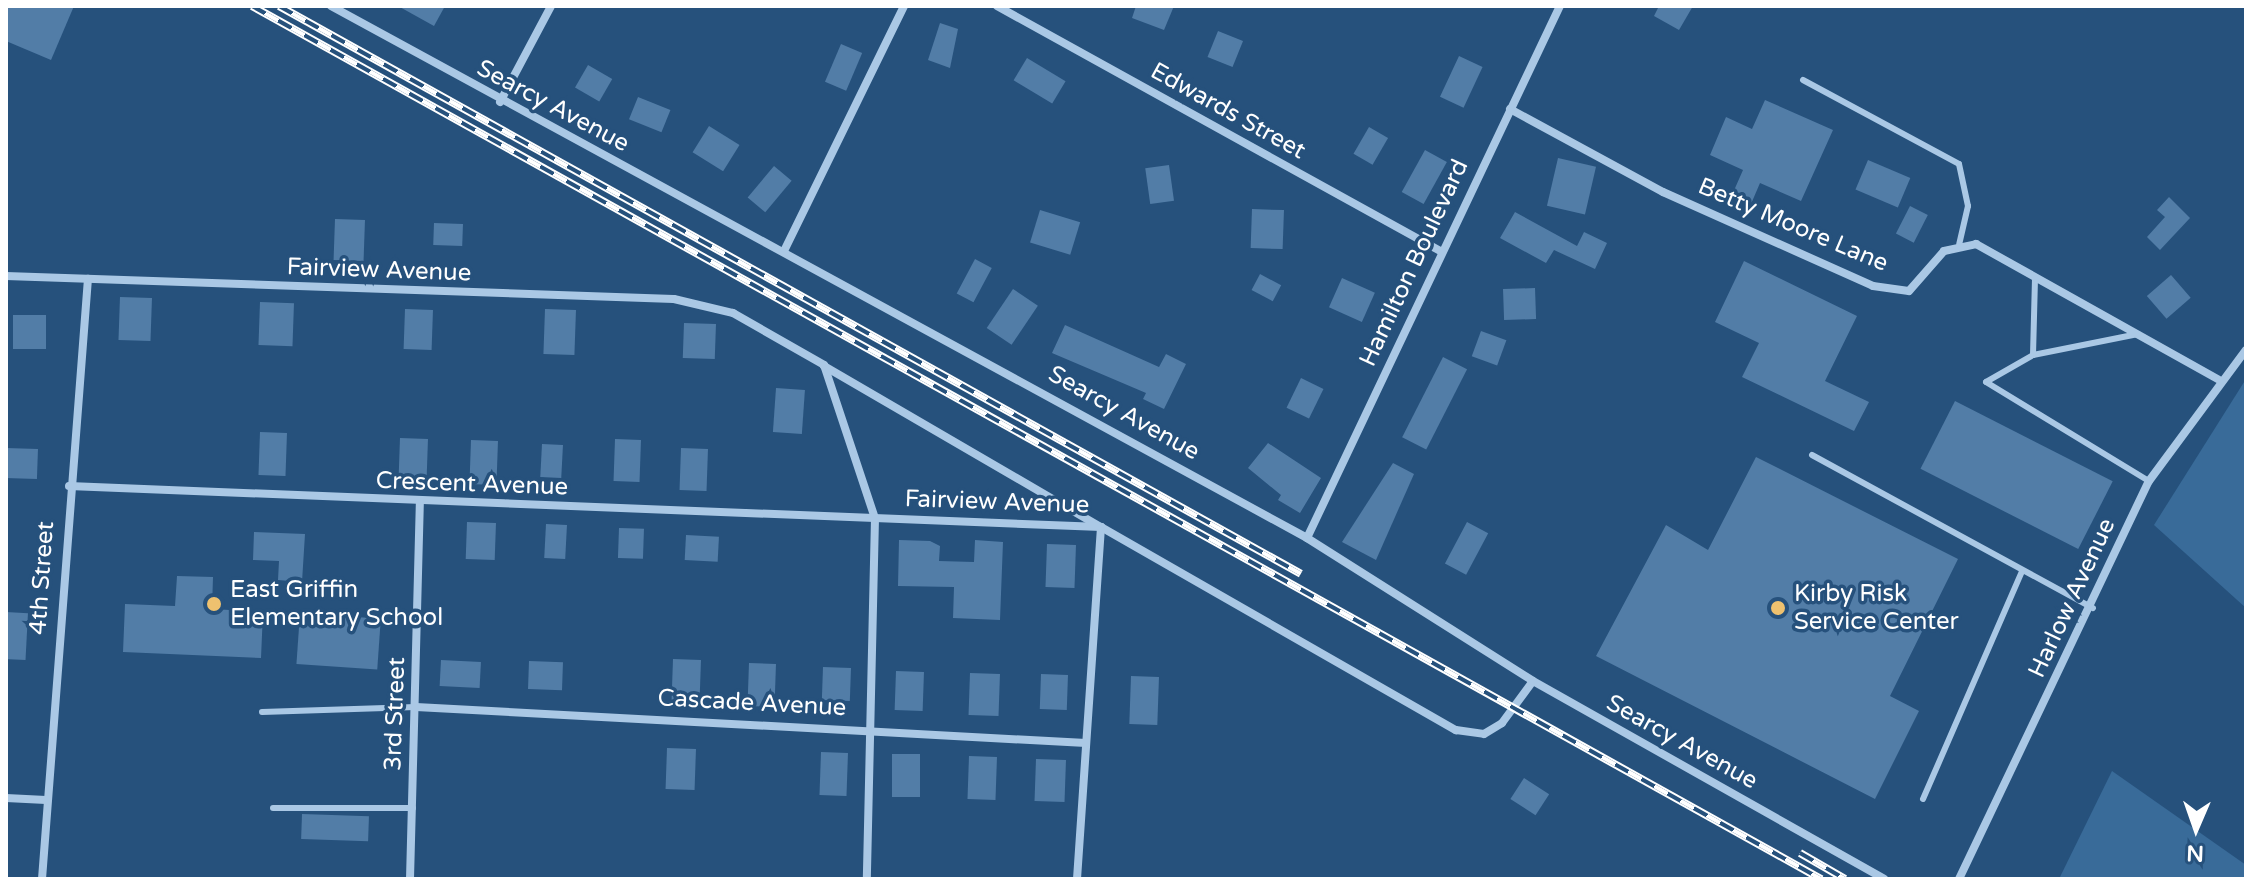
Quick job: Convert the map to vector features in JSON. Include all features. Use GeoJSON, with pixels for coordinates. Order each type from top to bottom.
{"type":"FeatureCollection","features":[{"type":"Feature","properties":{"kind":"street","name":"Searcy Avenue"},"geometry":{"type":"LineString","coordinates":[[331,6],[500,102],[785,249],[1307,538],[1533,681],[1884,879]]}},
{"type":"Feature","properties":{"kind":"street"},"geometry":{"type":"LineString","coordinates":[[500,102],[551,6]]}},
{"type":"Feature","properties":{"kind":"street"},"geometry":{"type":"LineString","coordinates":[[785,249],[904,6]]}},
{"type":"Feature","properties":{"kind":"street","name":"Edwards Street"},"geometry":{"type":"LineString","coordinates":[[997,6],[1440,251]]}},
{"type":"Feature","properties":{"kind":"street","name":"Hamilton Boulevard"},"geometry":{"type":"LineString","coordinates":[[1307,538],[1440,251],[1560,6]]}},
{"type":"Feature","properties":{"kind":"street","name":"Betty Moore Lane"},"geometry":{"type":"LineString","coordinates":[[1510,109],[1663,192],[1873,286],[1909,291],[1944,251],[1959,244]]}},
{"type":"Feature","properties":{"kind":"street"},"geometry":{"type":"LineString","coordinates":[[1959,244],[1976,244],[2219,380]]}},
{"type":"Feature","properties":{"kind":"street","name":"Fairview Avenue"},"geometry":{"type":"LineString","coordinates":[[6,276],[704,302],[824,365],[875,518],[1101,527],[1456,730],[1484,734],[1502,723],[1533,681]]}},
{"type":"Feature","properties":{"kind":"street","name":"4th Street"},"geometry":{"type":"LineString","coordinates":[[42,879],[69,486],[88,279]]}},
{"type":"Feature","properties":{"kind":"street","name":"Harlow Avenue"},"geometry":{"type":"LineString","coordinates":[[1959,879],[2093,608],[2149,481],[2219,380],[2246,350]]}},
{"type":"Feature","properties":{"kind":"street"},"geometry":{"type":"LineString","coordinates":[[824,365],[1101,527],[1077,879]]}},
{"type":"Feature","properties":{"kind":"street","name":"Crescent Avenue"},"geometry":{"type":"LineString","coordinates":[[69,486],[875,518]]}},
{"type":"Feature","properties":{"kind":"street","name":"3rd Street"},"geometry":{"type":"LineString","coordinates":[[410,879],[420,502]]}},
{"type":"Feature","properties":{"kind":"street"},"geometry":{"type":"LineString","coordinates":[[867,879],[875,518]]}},
{"type":"Feature","properties":{"kind":"street","name":"Cascade Avenue"},"geometry":{"type":"LineString","coordinates":[[416,707],[871,728],[1086,743]]}},
{"type":"Feature","properties":{"kind":"street"},"geometry":{"type":"LineString","coordinates":[[6,798],[46,800]]}},
{"type":"Feature","properties":{"kind":"lane"},"geometry":{"type":"LineString","coordinates":[[1803,80],[1959,164],[1968,206],[1959,244]]}},
{"type":"Feature","properties":{"kind":"lane"},"geometry":{"type":"LineString","coordinates":[[2033,355],[2035,277]]}},
{"type":"Feature","properties":{"kind":"lane"},"geometry":{"type":"LineString","coordinates":[[2138,334],[2033,355],[1986,382],[2149,481]]}},
{"type":"Feature","properties":{"kind":"lane"},"geometry":{"type":"LineString","coordinates":[[1812,455],[2093,608]]}},
{"type":"Feature","properties":{"kind":"lane"},"geometry":{"type":"LineString","coordinates":[[1923,799],[2022,571]]}},
{"type":"Feature","properties":{"kind":"lane"},"geometry":{"type":"LineString","coordinates":[[262,712],[416,707]]}},
{"type":"Feature","properties":{"kind":"lane"},"geometry":{"type":"LineString","coordinates":[[273,808],[413,808]]}},
{"type":"Feature","properties":{"kind":"shaded area"},"geometry":{"type":"Polygon","coordinates":[[[2246,379],[2246,608],[2154,525],[2246,379]]]}},
{"type":"Feature","properties":{"kind":"shaded area"},"geometry":{"type":"Polygon","coordinates":[[[2112,771],[2246,865],[2246,879],[2059,879],[2112,771]]]}},
{"type":"Feature","properties":{"kind":"building"},"geometry":{"type":"Polygon","coordinates":[[[6,6],[74,6],[51,60],[6,41],[6,6]]]}},
{"type":"Feature","properties":{"kind":"building"},"geometry":{"type":"Polygon","coordinates":[[[398,6],[445,6],[434,26],[398,6]]]}},
{"type":"Feature","properties":{"kind":"building"},"geometry":{"type":"Polygon","coordinates":[[[1136,6],[1174,6],[1164,30],[1132,18],[1136,6]]]}},
{"type":"Feature","properties":{"kind":"building"},"geometry":{"type":"Polygon","coordinates":[[[1659,6],[1693,6],[1679,30],[1654,16],[1659,6]]]}},
{"type":"Feature","properties":{"kind":"building"},"geometry":{"type":"Polygon","coordinates":[[[940,23],[958,29],[950,68],[928,60],[940,23]]]}},
{"type":"Feature","properties":{"kind":"building"},"geometry":{"type":"Polygon","coordinates":[[[1218,31],[1243,41],[1233,67],[1208,57],[1218,31]]]}},
{"type":"Feature","properties":{"kind":"building"},"geometry":{"type":"Polygon","coordinates":[[[841,44],[862,53],[846,91],[825,82],[841,44]]]}},
{"type":"Feature","properties":{"kind":"building"},"geometry":{"type":"Polygon","coordinates":[[[1459,56],[1483,67],[1464,108],[1440,97],[1459,56]]]}},
{"type":"Feature","properties":{"kind":"building"},"geometry":{"type":"Polygon","coordinates":[[[1027,58],[1066,81],[1052,103],[1014,80],[1027,58]]]}},
{"type":"Feature","properties":{"kind":"building"},"geometry":{"type":"Polygon","coordinates":[[[588,65],[612,79],[599,102],[575,88],[588,65]]]}},
{"type":"Feature","properties":{"kind":"building"},"geometry":{"type":"Polygon","coordinates":[[[638,97],[670,110],[661,132],[629,119],[638,97]]]}},
{"type":"Feature","properties":{"kind":"building"},"geometry":{"type":"Polygon","coordinates":[[[1765,100],[1833,130],[1801,201],[1760,183],[1751,204],[1732,195],[1743,170],[1710,155],[1726,117],[1752,129],[1765,100]]]}},
{"type":"Feature","properties":{"kind":"building"},"geometry":{"type":"Polygon","coordinates":[[[709,126],[740,145],[723,171],[693,152],[709,126]]]}},
{"type":"Feature","properties":{"kind":"building"},"geometry":{"type":"Polygon","coordinates":[[[1369,127],[1388,138],[1373,165],[1354,154],[1369,127]]]}},
{"type":"Feature","properties":{"kind":"building"},"geometry":{"type":"Polygon","coordinates":[[[1425,150],[1447,162],[1424,204],[1402,192],[1425,150]]]}},
{"type":"Feature","properties":{"kind":"building"},"geometry":{"type":"Polygon","coordinates":[[[1558,158],[1596,167],[1585,215],[1547,206],[1558,158]]]}},
{"type":"Feature","properties":{"kind":"building"},"geometry":{"type":"Polygon","coordinates":[[[1868,160],[1910,178],[1898,207],[1855,189],[1868,160]]]}},
{"type":"Feature","properties":{"kind":"building"},"geometry":{"type":"Polygon","coordinates":[[[1169,165],[1174,201],[1150,204],[1145,168],[1169,165]]]}},
{"type":"Feature","properties":{"kind":"building"},"geometry":{"type":"Polygon","coordinates":[[[774,166],[792,181],[765,212],[748,197],[774,166]]]}},
{"type":"Feature","properties":{"kind":"building"},"geometry":{"type":"Polygon","coordinates":[[[2169,197],[2190,218],[2160,250],[2147,237],[2165,217],[2157,210],[2169,197]]]}},
{"type":"Feature","properties":{"kind":"building"},"geometry":{"type":"Polygon","coordinates":[[[1910,206],[1928,215],[1914,243],[1896,234],[1910,206]]]}},
{"type":"Feature","properties":{"kind":"building"},"geometry":{"type":"Polygon","coordinates":[[[1252,209],[1284,210],[1283,249],[1251,248],[1252,209]]]}},
{"type":"Feature","properties":{"kind":"building"},"geometry":{"type":"Polygon","coordinates":[[[1040,210],[1080,222],[1070,255],[1030,243],[1040,210]]]}},
{"type":"Feature","properties":{"kind":"building"},"geometry":{"type":"Polygon","coordinates":[[[1515,212],[1577,246],[1584,232],[1607,243],[1595,269],[1554,250],[1546,263],[1500,238],[1515,212]]]}},
{"type":"Feature","properties":{"kind":"building"},"geometry":{"type":"Polygon","coordinates":[[[335,219],[365,220],[364,261],[334,260],[335,219]]]}},
{"type":"Feature","properties":{"kind":"building"},"geometry":{"type":"Polygon","coordinates":[[[434,223],[463,224],[462,246],[433,245],[434,223]]]}},
{"type":"Feature","properties":{"kind":"building"},"geometry":{"type":"Polygon","coordinates":[[[975,259],[992,268],[973,302],[957,293],[975,259]]]}},
{"type":"Feature","properties":{"kind":"building"},"geometry":{"type":"Polygon","coordinates":[[[1744,261],[1857,316],[1825,381],[1869,402],[1854,431],[1742,377],[1759,343],[1715,322],[1744,261]]]}},
{"type":"Feature","properties":{"kind":"building"},"geometry":{"type":"Polygon","coordinates":[[[1260,274],[1281,285],[1273,301],[1252,290],[1260,274]]]}},
{"type":"Feature","properties":{"kind":"building"},"geometry":{"type":"Polygon","coordinates":[[[2171,275],[2191,298],[2167,319],[2147,296],[2171,275]]]}},
{"type":"Feature","properties":{"kind":"building"},"geometry":{"type":"Polygon","coordinates":[[[1342,278],[1375,293],[1362,322],[1329,307],[1342,278]]]}},
{"type":"Feature","properties":{"kind":"building"},"geometry":{"type":"Polygon","coordinates":[[[1535,288],[1536,319],[1504,320],[1503,289],[1535,288]]]}},
{"type":"Feature","properties":{"kind":"building"},"geometry":{"type":"Polygon","coordinates":[[[1013,289],[1038,306],[1012,345],[987,328],[1013,289]]]}},
{"type":"Feature","properties":{"kind":"building"},"geometry":{"type":"Polygon","coordinates":[[[120,297],[152,298],[150,341],[118,340],[120,297]]]}},
{"type":"Feature","properties":{"kind":"building"},"geometry":{"type":"Polygon","coordinates":[[[260,302],[294,303],[292,346],[258,345],[260,302]]]}},
{"type":"Feature","properties":{"kind":"building"},"geometry":{"type":"Polygon","coordinates":[[[405,309],[433,310],[432,350],[404,349],[405,309]]]}},
{"type":"Feature","properties":{"kind":"building"},"geometry":{"type":"Polygon","coordinates":[[[545,309],[576,310],[574,355],[543,354],[545,309]]]}},
{"type":"Feature","properties":{"kind":"building"},"geometry":{"type":"Polygon","coordinates":[[[13,315],[46,315],[46,349],[13,349],[13,315]]]}},
{"type":"Feature","properties":{"kind":"building"},"geometry":{"type":"Polygon","coordinates":[[[684,323],[716,324],[715,359],[683,358],[684,323]]]}},
{"type":"Feature","properties":{"kind":"building"},"geometry":{"type":"Polygon","coordinates":[[[1065,325],[1159,367],[1166,354],[1186,364],[1164,409],[1143,399],[1146,393],[1052,353],[1065,325]]]}},
{"type":"Feature","properties":{"kind":"building"},"geometry":{"type":"Polygon","coordinates":[[[1481,331],[1506,340],[1497,366],[1472,356],[1481,331]]]}},
{"type":"Feature","properties":{"kind":"building"},"geometry":{"type":"Polygon","coordinates":[[[1443,357],[1467,369],[1426,449],[1402,437],[1443,357]]]}},
{"type":"Feature","properties":{"kind":"building"},"geometry":{"type":"Polygon","coordinates":[[[1301,378],[1323,389],[1309,419],[1287,408],[1301,378]]]}},
{"type":"Feature","properties":{"kind":"building"},"geometry":{"type":"Polygon","coordinates":[[[776,388],[805,390],[802,434],[773,432],[776,388]]]}},
{"type":"Feature","properties":{"kind":"building"},"geometry":{"type":"Polygon","coordinates":[[[1955,401],[2113,481],[2078,549],[1920,469],[1955,401]]]}},
{"type":"Feature","properties":{"kind":"building"},"geometry":{"type":"Polygon","coordinates":[[[260,432],[287,433],[285,476],[258,475],[260,432]]]}},
{"type":"Feature","properties":{"kind":"building"},"geometry":{"type":"Polygon","coordinates":[[[400,438],[428,439],[426,482],[398,481],[400,438]]]}},
{"type":"Feature","properties":{"kind":"building"},"geometry":{"type":"Polygon","coordinates":[[[615,439],[641,440],[640,482],[614,481],[615,439]]]}},
{"type":"Feature","properties":{"kind":"building"},"geometry":{"type":"Polygon","coordinates":[[[471,440],[498,441],[496,485],[469,484],[471,440]]]}},
{"type":"Feature","properties":{"kind":"building"},"geometry":{"type":"Polygon","coordinates":[[[1268,443],[1321,478],[1300,513],[1278,500],[1281,495],[1248,468],[1268,443]]]}},
{"type":"Feature","properties":{"kind":"building"},"geometry":{"type":"Polygon","coordinates":[[[542,444],[563,445],[561,478],[540,477],[542,444]]]}},
{"type":"Feature","properties":{"kind":"building"},"geometry":{"type":"Polygon","coordinates":[[[6,448],[38,449],[37,479],[6,478],[6,448]]]}},
{"type":"Feature","properties":{"kind":"building"},"geometry":{"type":"Polygon","coordinates":[[[681,448],[708,449],[707,491],[680,490],[681,448]]]}},
{"type":"Feature","properties":{"kind":"building","name":"Kirby Risk Service Center"},"geometry":{"type":"Polygon","coordinates":[[[1756,457],[1958,559],[1890,696],[1919,711],[1875,799],[1596,656],[1666,525],[1708,550],[1756,457]]]}},
{"type":"Feature","properties":{"kind":"building"},"geometry":{"type":"Polygon","coordinates":[[[1393,463],[1414,474],[1376,560],[1342,542],[1393,463]]]}},
{"type":"Feature","properties":{"kind":"building"},"geometry":{"type":"Polygon","coordinates":[[[467,522],[496,523],[495,560],[466,559],[467,522]]]}},
{"type":"Feature","properties":{"kind":"building"},"geometry":{"type":"Polygon","coordinates":[[[1467,522],[1488,533],[1466,575],[1445,563],[1467,522]]]}},
{"type":"Feature","properties":{"kind":"building"},"geometry":{"type":"Polygon","coordinates":[[[546,524],[567,525],[565,559],[544,558],[546,524]]]}},
{"type":"Feature","properties":{"kind":"building"},"geometry":{"type":"Polygon","coordinates":[[[619,528],[644,529],[643,559],[618,558],[619,528]]]}},
{"type":"Feature","properties":{"kind":"building"},"geometry":{"type":"Polygon","coordinates":[[[254,532],[305,534],[302,582],[278,580],[279,561],[253,560],[254,532]]]}},
{"type":"Feature","properties":{"kind":"building"},"geometry":{"type":"Polygon","coordinates":[[[686,535],[719,537],[718,562],[685,560],[686,535]]]}},
{"type":"Feature","properties":{"kind":"building"},"geometry":{"type":"Polygon","coordinates":[[[899,540],[930,541],[940,546],[939,561],[974,562],[975,540],[1003,542],[1000,620],[953,618],[954,587],[898,586],[899,540]]]}},
{"type":"Feature","properties":{"kind":"building"},"geometry":{"type":"Polygon","coordinates":[[[1047,544],[1076,545],[1074,588],[1045,587],[1047,544]]]}},
{"type":"Feature","properties":{"kind":"building"},"geometry":{"type":"Polygon","coordinates":[[[177,576],[213,577],[212,609],[263,612],[261,658],[123,652],[125,604],[175,606],[177,576]]]}},
{"type":"Feature","properties":{"kind":"building"},"geometry":{"type":"Polygon","coordinates":[[[6,612],[28,613],[26,660],[6,659],[6,612]]]}},
{"type":"Feature","properties":{"kind":"building"},"geometry":{"type":"Polygon","coordinates":[[[300,613],[381,619],[377,670],[296,664],[300,613]]]}},
{"type":"Feature","properties":{"kind":"building"},"geometry":{"type":"Polygon","coordinates":[[[673,659],[701,660],[699,704],[671,703],[673,659]]]}},
{"type":"Feature","properties":{"kind":"building"},"geometry":{"type":"Polygon","coordinates":[[[441,660],[481,662],[480,688],[440,686],[441,660]]]}},
{"type":"Feature","properties":{"kind":"building"},"geometry":{"type":"Polygon","coordinates":[[[529,661],[563,662],[562,690],[528,689],[529,661]]]}},
{"type":"Feature","properties":{"kind":"building"},"geometry":{"type":"Polygon","coordinates":[[[749,663],[776,664],[774,707],[747,706],[749,663]]]}},
{"type":"Feature","properties":{"kind":"building"},"geometry":{"type":"Polygon","coordinates":[[[823,667],[851,668],[850,701],[822,700],[823,667]]]}},
{"type":"Feature","properties":{"kind":"building"},"geometry":{"type":"Polygon","coordinates":[[[896,671],[924,672],[923,711],[895,710],[896,671]]]}},
{"type":"Feature","properties":{"kind":"building"},"geometry":{"type":"Polygon","coordinates":[[[970,673],[1000,674],[999,716],[969,715],[970,673]]]}},
{"type":"Feature","properties":{"kind":"building"},"geometry":{"type":"Polygon","coordinates":[[[1041,674],[1068,675],[1067,710],[1040,709],[1041,674]]]}},
{"type":"Feature","properties":{"kind":"building"},"geometry":{"type":"Polygon","coordinates":[[[1131,676],[1159,677],[1157,725],[1129,724],[1131,676]]]}},
{"type":"Feature","properties":{"kind":"building"},"geometry":{"type":"Polygon","coordinates":[[[667,748],[696,749],[695,790],[666,789],[667,748]]]}},
{"type":"Feature","properties":{"kind":"building"},"geometry":{"type":"Polygon","coordinates":[[[821,752],[848,753],[846,796],[819,795],[821,752]]]}},
{"type":"Feature","properties":{"kind":"building"},"geometry":{"type":"Polygon","coordinates":[[[892,754],[920,754],[920,797],[892,797],[892,754]]]}},
{"type":"Feature","properties":{"kind":"building"},"geometry":{"type":"Polygon","coordinates":[[[969,756],[997,757],[995,800],[967,799],[969,756]]]}},
{"type":"Feature","properties":{"kind":"building"},"geometry":{"type":"Polygon","coordinates":[[[1036,759],[1066,760],[1065,802],[1035,801],[1036,759]]]}},
{"type":"Feature","properties":{"kind":"building"},"geometry":{"type":"Polygon","coordinates":[[[1524,778],[1549,794],[1536,815],[1510,799],[1524,778]]]}},
{"type":"Feature","properties":{"kind":"building"},"geometry":{"type":"Polygon","coordinates":[[[302,814],[369,816],[368,841],[301,839],[302,814]]]}},
{"type":"Feature","properties":{"kind":"railway"},"geometry":{"type":"LineString","coordinates":[[252,6],[1821,879]]}},
{"type":"Feature","properties":{"kind":"railway"},"geometry":{"type":"LineString","coordinates":[[279,6],[1301,574]]}},
{"type":"Feature","properties":{"kind":"railway"},"geometry":{"type":"LineString","coordinates":[[1800,853],[1845,879]]}},
{"type":"Feature","properties":{"kind":"place","name":"East Griffin Elementary School"},"geometry":{"type":"Point","coordinates":[214,604]}},
{"type":"Feature","properties":{"kind":"place","name":"Kirby Risk Service Center"},"geometry":{"type":"Point","coordinates":[1778,608]}}]}
